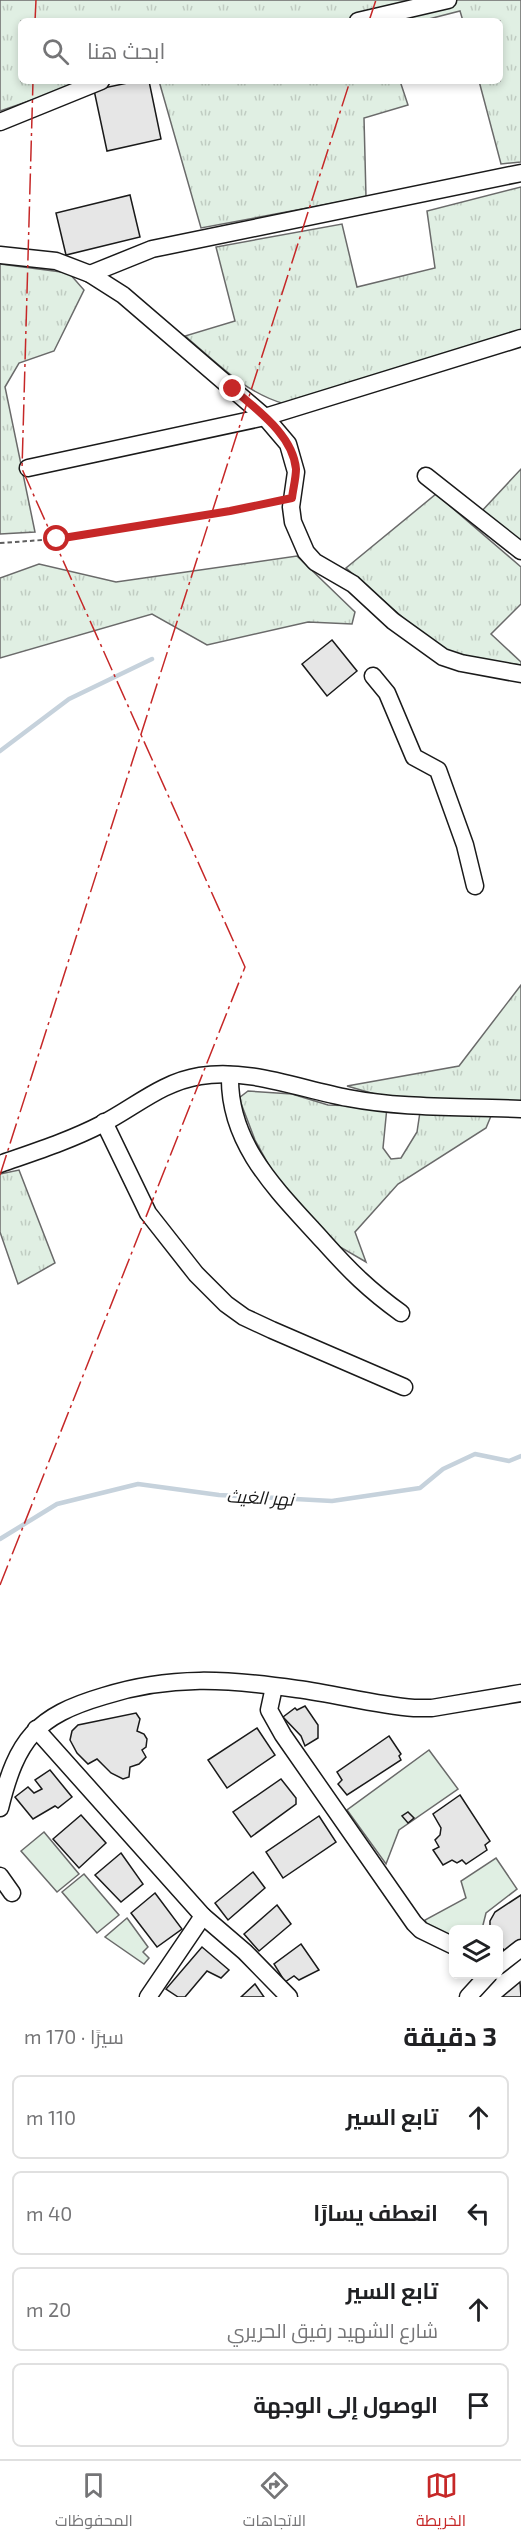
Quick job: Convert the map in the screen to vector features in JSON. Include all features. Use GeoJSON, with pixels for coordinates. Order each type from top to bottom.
{"type":"FeatureCollection","features":[{"type":"Feature","properties":{"kind":"street"},"geometry":{"type":"LineString","coordinates":[[371,18],[448,0]]}},
{"type":"Feature","properties":{"kind":"street"},"geometry":{"type":"LineString","coordinates":[[0,122],[94,84]]}},
{"type":"Feature","properties":{"kind":"street"},"geometry":{"type":"LineString","coordinates":[[90,273],[152,249],[521,173]]}},
{"type":"Feature","properties":{"kind":"street"},"geometry":{"type":"LineString","coordinates":[[0,255],[45,259],[90,273],[123,295],[265,417],[288,444],[296,472],[292,498],[293,522],[298,537],[315,562],[353,584],[393,621],[443,657],[460,663],[521,674]]}},
{"type":"Feature","properties":{"kind":"street"},"geometry":{"type":"LineString","coordinates":[[28,468],[265,417],[521,338]]}},
{"type":"Feature","properties":{"kind":"street"},"geometry":{"type":"LineString","coordinates":[[426,476],[521,551]]}},
{"type":"Feature","properties":{"kind":"street"},"geometry":{"type":"LineString","coordinates":[[372,676],[387,693],[414,757],[438,770],[462,834],[475,886]]}},
{"type":"Feature","properties":{"kind":"street"},"geometry":{"type":"LineString","coordinates":[[0,1164],[56,1144],[105,1122],[176,1082],[201,1076],[230,1075],[277,1082],[348,1099],[401,1105],[521,1109]]}},
{"type":"Feature","properties":{"kind":"street"},"geometry":{"type":"LineString","coordinates":[[230,1075],[230,1096],[235,1118],[269,1182],[354,1276],[401,1313]]}},
{"type":"Feature","properties":{"kind":"street"},"geometry":{"type":"LineString","coordinates":[[105,1122],[148,1213],[196,1274],[226,1304],[244,1317],[404,1387]]}},
{"type":"Feature","properties":{"kind":"street"},"geometry":{"type":"LineString","coordinates":[[0,1808],[22,1750],[36,1729],[53,1714],[75,1704],[134,1686],[166,1681],[219,1680],[414,1708],[440,1707],[521,1693]]}},
{"type":"Feature","properties":{"kind":"street"},"geometry":{"type":"LineString","coordinates":[[274,1687],[270,1696],[270,1710],[316,1783],[414,1923],[449,1944]]}},
{"type":"Feature","properties":{"kind":"street"},"geometry":{"type":"LineString","coordinates":[[36,1729],[203,1916],[245,1952],[289,1997]]}},
{"type":"Feature","properties":{"kind":"street"},"geometry":{"type":"LineString","coordinates":[[0,1876],[12,1893]]}},
{"type":"Feature","properties":{"kind":"street"},"geometry":{"type":"LineString","coordinates":[[148,1997],[203,1916]]}},
{"type":"Feature","properties":{"kind":"street"},"geometry":{"type":"LineString","coordinates":[[503,1962],[521,1948]]}},
{"type":"Feature","properties":{"kind":"street"},"geometry":{"type":"LineString","coordinates":[[468,1997],[485,1979]]}},
{"type":"Feature","properties":{"kind":"path"},"geometry":{"type":"LineString","coordinates":[[0,543],[57,539],[230,511],[292,498]]}},
{"type":"Feature","properties":{"kind":"green space"},"geometry":{"type":"Polygon","coordinates":[[[0,0],[521,0],[521,162],[501,164],[480,84],[503,84],[503,18],[462,18],[460,11],[433,18],[18,18],[18,84],[78,84],[0,111],[0,0]]]}},
{"type":"Feature","properties":{"kind":"green space"},"geometry":{"type":"Polygon","coordinates":[[[160,84],[401,84],[408,105],[364,118],[366,197],[201,228],[160,84]]]}},
{"type":"Feature","properties":{"kind":"green space"},"geometry":{"type":"Polygon","coordinates":[[[521,187],[521,330],[285,404],[244,385],[185,336],[235,321],[216,247],[342,224],[357,287],[435,268],[427,211],[521,187]]]}},
{"type":"Feature","properties":{"kind":"green space"},"geometry":{"type":"Polygon","coordinates":[[[0,264],[69,273],[84,290],[54,351],[19,363],[5,387],[35,532],[0,534],[0,264]]]}},
{"type":"Feature","properties":{"kind":"green space"},"geometry":{"type":"Polygon","coordinates":[[[521,469],[521,545],[480,513],[521,469]]]}},
{"type":"Feature","properties":{"kind":"green space"},"geometry":{"type":"Polygon","coordinates":[[[436,494],[521,567],[521,604],[491,634],[521,662],[521,665],[456,656],[424,636],[346,568],[436,494]]]}},
{"type":"Feature","properties":{"kind":"green space"},"geometry":{"type":"Polygon","coordinates":[[[297,556],[355,612],[352,624],[308,622],[207,645],[152,614],[0,658],[0,578],[39,564],[116,582],[297,556]]]}},
{"type":"Feature","properties":{"kind":"green space"},"geometry":{"type":"Polygon","coordinates":[[[521,985],[521,1102],[385,1097],[347,1086],[459,1066],[521,985]]]}},
{"type":"Feature","properties":{"kind":"green space"},"geometry":{"type":"Polygon","coordinates":[[[248,1091],[292,1094],[328,1105],[387,1107],[383,1148],[391,1159],[401,1158],[417,1132],[420,1112],[491,1116],[486,1128],[398,1184],[355,1232],[366,1262],[340,1247],[276,1178],[255,1140],[239,1098],[248,1091]]]}},
{"type":"Feature","properties":{"kind":"green space"},"geometry":{"type":"Polygon","coordinates":[[[19,1170],[55,1263],[18,1284],[0,1232],[0,1174],[19,1170]]]}},
{"type":"Feature","properties":{"kind":"green space"},"geometry":{"type":"Polygon","coordinates":[[[429,1750],[458,1789],[399,1830],[386,1864],[347,1810],[429,1750]]]}},
{"type":"Feature","properties":{"kind":"green space"},"geometry":{"type":"Polygon","coordinates":[[[44,1832],[79,1874],[57,1892],[21,1851],[44,1832]]]}},
{"type":"Feature","properties":{"kind":"green space"},"geometry":{"type":"Polygon","coordinates":[[[496,1858],[517,1889],[486,1913],[483,1925],[449,1925],[449,1936],[429,1929],[425,1920],[466,1898],[461,1881],[496,1858]]]}},
{"type":"Feature","properties":{"kind":"green space"},"geometry":{"type":"Polygon","coordinates":[[[84,1874],[119,1915],[97,1933],[62,1892],[84,1874]]]}},
{"type":"Feature","properties":{"kind":"green space"},"geometry":{"type":"Polygon","coordinates":[[[127,1918],[148,1947],[143,1952],[149,1958],[144,1964],[105,1937],[127,1918]]]}},
{"type":"Feature","properties":{"kind":"building"},"geometry":{"type":"Polygon","coordinates":[[[123,84],[150,84],[161,139],[107,151],[94,90],[123,84]]]}},
{"type":"Feature","properties":{"kind":"building"},"geometry":{"type":"Polygon","coordinates":[[[130,195],[140,237],[66,255],[56,213],[130,195]]]}},
{"type":"Feature","properties":{"kind":"building"},"geometry":{"type":"Polygon","coordinates":[[[332,640],[357,671],[327,696],[302,664],[332,640]]]}},
{"type":"Feature","properties":{"kind":"building"},"geometry":{"type":"Polygon","coordinates":[[[305,1706],[318,1725],[318,1738],[305,1746],[301,1736],[283,1717],[295,1708],[297,1710],[305,1706]]]}},
{"type":"Feature","properties":{"kind":"building"},"geometry":{"type":"Polygon","coordinates":[[[136,1713],[140,1719],[137,1731],[144,1734],[147,1739],[146,1747],[142,1750],[146,1757],[139,1764],[130,1767],[129,1777],[123,1779],[111,1773],[97,1759],[88,1764],[77,1753],[70,1740],[72,1731],[78,1725],[136,1713]]]}},
{"type":"Feature","properties":{"kind":"building"},"geometry":{"type":"Polygon","coordinates":[[[257,1728],[275,1755],[227,1788],[208,1760],[257,1728]]]}},
{"type":"Feature","properties":{"kind":"building"},"geometry":{"type":"Polygon","coordinates":[[[389,1736],[401,1754],[399,1756],[401,1760],[347,1795],[338,1784],[342,1780],[337,1772],[389,1736]]]}},
{"type":"Feature","properties":{"kind":"building"},"geometry":{"type":"Polygon","coordinates":[[[50,1770],[72,1797],[58,1808],[55,1806],[33,1819],[15,1797],[28,1787],[34,1793],[42,1789],[35,1780],[50,1770]]]}},
{"type":"Feature","properties":{"kind":"building"},"geometry":{"type":"Polygon","coordinates":[[[281,1779],[296,1798],[296,1804],[251,1837],[233,1812],[281,1779]]]}},
{"type":"Feature","properties":{"kind":"building"},"geometry":{"type":"Polygon","coordinates":[[[460,1795],[490,1841],[485,1845],[487,1850],[466,1864],[462,1860],[457,1863],[452,1860],[443,1865],[433,1850],[439,1847],[435,1840],[440,1835],[441,1828],[433,1814],[460,1795]]]}},
{"type":"Feature","properties":{"kind":"building"},"geometry":{"type":"Polygon","coordinates":[[[408,1812],[414,1818],[408,1823],[402,1816],[408,1812]]]}},
{"type":"Feature","properties":{"kind":"building"},"geometry":{"type":"Polygon","coordinates":[[[81,1815],[106,1843],[79,1868],[53,1839],[81,1815]]]}},
{"type":"Feature","properties":{"kind":"building"},"geometry":{"type":"Polygon","coordinates":[[[319,1816],[336,1842],[283,1878],[266,1852],[319,1816]]]}},
{"type":"Feature","properties":{"kind":"building"},"geometry":{"type":"Polygon","coordinates":[[[121,1853],[143,1884],[121,1902],[95,1875],[121,1853]]]}},
{"type":"Feature","properties":{"kind":"building"},"geometry":{"type":"Polygon","coordinates":[[[253,1872],[265,1888],[228,1920],[215,1903],[253,1872]]]}},
{"type":"Feature","properties":{"kind":"building"},"geometry":{"type":"Polygon","coordinates":[[[155,1893],[182,1929],[157,1947],[131,1913],[155,1893]]]}},
{"type":"Feature","properties":{"kind":"building"},"geometry":{"type":"Polygon","coordinates":[[[521,1895],[521,1944],[511,1950],[503,1949],[503,1925],[490,1925],[495,1912],[521,1895]]]}},
{"type":"Feature","properties":{"kind":"building"},"geometry":{"type":"Polygon","coordinates":[[[277,1905],[291,1924],[259,1951],[244,1934],[277,1905]]]}},
{"type":"Feature","properties":{"kind":"building"},"geometry":{"type":"Polygon","coordinates":[[[301,1944],[319,1970],[299,1980],[294,1976],[285,1982],[274,1964],[301,1944]]]}},
{"type":"Feature","properties":{"kind":"building"},"geometry":{"type":"Polygon","coordinates":[[[202,1947],[229,1970],[221,1978],[207,1971],[185,1997],[178,1997],[166,1989],[202,1947]]]}},
{"type":"Feature","properties":{"kind":"building"},"geometry":{"type":"Polygon","coordinates":[[[520,1982],[521,1997],[502,1997],[520,1982]]]}},
{"type":"Feature","properties":{"kind":"building"},"geometry":{"type":"Polygon","coordinates":[[[255,1984],[264,1997],[241,1997],[255,1984]]]}},
{"type":"Feature","properties":{"kind":"waterway"},"geometry":{"type":"LineString","coordinates":[[0,751],[69,699],[152,659]]}},
{"type":"Feature","properties":{"kind":"waterway","name":"نهر الغيث"},"geometry":{"type":"LineString","coordinates":[[0,1539],[57,1504],[138,1484],[219,1495],[332,1501],[420,1488],[443,1469],[475,1454],[509,1461],[521,1456]]}},
{"type":"Feature","properties":{"kind":"power"},"geometry":{"type":"LineString","coordinates":[[35,18],[36,0]]}},
{"type":"Feature","properties":{"kind":"power"},"geometry":{"type":"LineString","coordinates":[[370,18],[376,0]]}},
{"type":"Feature","properties":{"kind":"power"},"geometry":{"type":"LineString","coordinates":[[0,1585],[245,967],[22,469],[33,84]]}},
{"type":"Feature","properties":{"kind":"power"},"geometry":{"type":"LineString","coordinates":[[0,1175],[349,84]]}},
{"type":"Feature","properties":{"kind":"route"},"geometry":{"type":"LineString","coordinates":[[57,539],[230,511],[292,498],[296,472],[288,444],[265,417],[233,389]]}}]}
